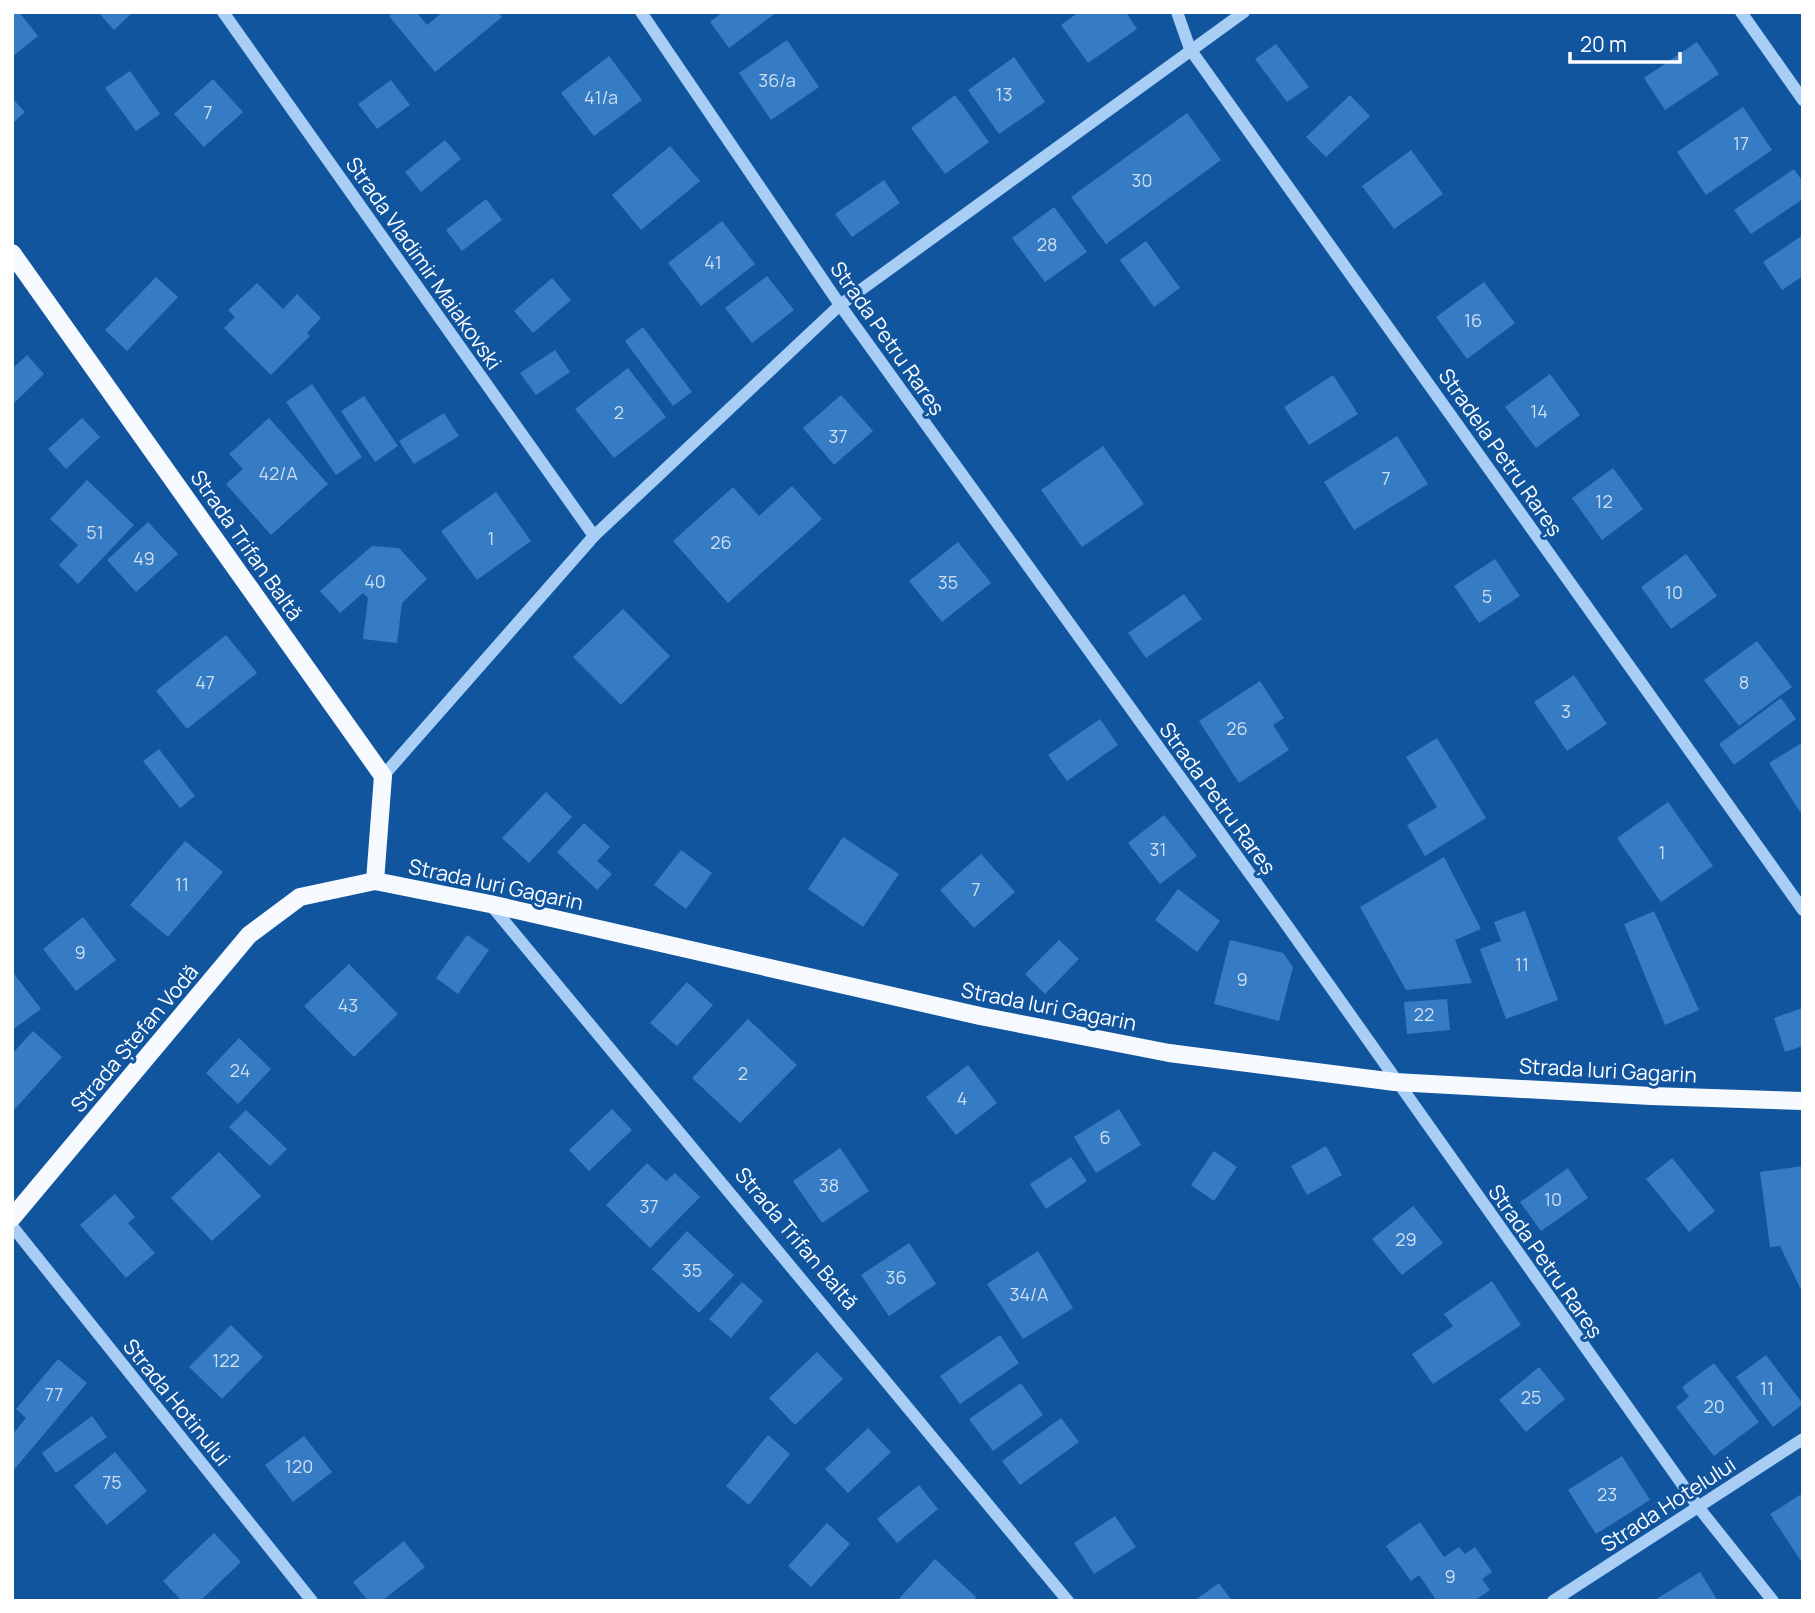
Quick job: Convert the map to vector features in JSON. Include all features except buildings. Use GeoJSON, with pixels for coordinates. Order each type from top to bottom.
{"type":"FeatureCollection","features":[{"type":"Feature","properties":{"kind":"main road","name":"Strada Trifan Baltă"},"geometry":{"type":"LineString","coordinates":[[12,254],[383,776]]}},
{"type":"Feature","properties":{"kind":"main road"},"geometry":{"type":"LineString","coordinates":[[375,881],[383,776]]}},
{"type":"Feature","properties":{"kind":"main road","name":"Strada Iuri Gagarin"},"geometry":{"type":"LineString","coordinates":[[300,897],[375,881],[490,904],[980,1016],[1169,1053],[1395,1082],[1803,1101]]}},
{"type":"Feature","properties":{"kind":"main road","name":"Strada Ștefan Vodă"},"geometry":{"type":"LineString","coordinates":[[12,1218],[249,935],[300,897]]}},
{"type":"Feature","properties":{"kind":"street","name":"Strada Vladimir Maiakovski"},"geometry":{"type":"LineString","coordinates":[[223,12],[594,536]]}},
{"type":"Feature","properties":{"kind":"street","name":"Strada Petru Rareș"},"geometry":{"type":"LineString","coordinates":[[641,12],[840,304],[1286,924],[1395,1082],[1699,1508],[1773,1601]]}},
{"type":"Feature","properties":{"kind":"street","name":"Stradela Petru Rareș"},"geometry":{"type":"LineString","coordinates":[[1177,12],[1190,49],[1803,910]]}},
{"type":"Feature","properties":{"kind":"street"},"geometry":{"type":"LineString","coordinates":[[383,776],[594,536],[840,304],[1244,12]]}},
{"type":"Feature","properties":{"kind":"street"},"geometry":{"type":"LineString","coordinates":[[1741,12],[1803,100]]}},
{"type":"Feature","properties":{"kind":"street","name":"Strada Trifan Baltă"},"geometry":{"type":"LineString","coordinates":[[490,904],[1068,1601]]}},
{"type":"Feature","properties":{"kind":"street","name":"Strada Hotinului"},"geometry":{"type":"LineString","coordinates":[[12,1226],[312,1601]]}},
{"type":"Feature","properties":{"kind":"street","name":"Strada Hotelului"},"geometry":{"type":"LineString","coordinates":[[1553,1601],[1803,1439]]}}]}
